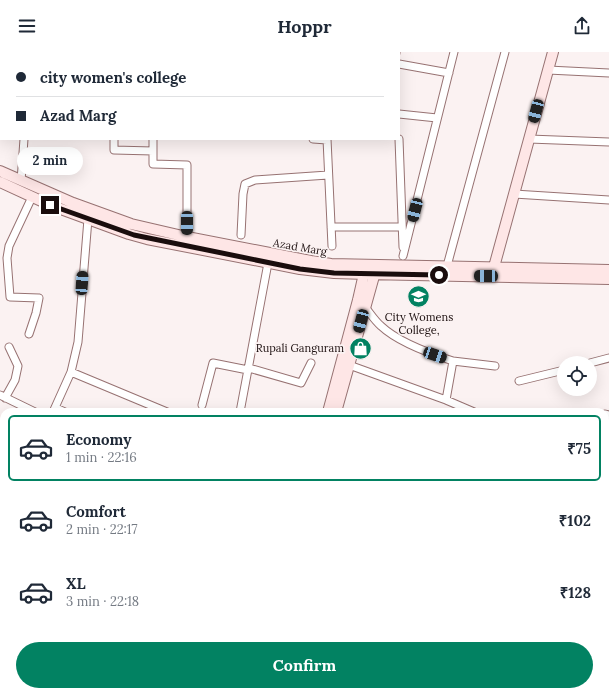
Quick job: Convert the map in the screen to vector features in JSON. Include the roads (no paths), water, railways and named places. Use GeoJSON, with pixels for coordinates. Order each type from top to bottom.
{"type":"FeatureCollection","features":[{"type":"Feature","properties":{"kind":"street"},"geometry":{"type":"LineString","coordinates":[[403,261],[454,52]]}},
{"type":"Feature","properties":{"kind":"street"},"geometry":{"type":"LineString","coordinates":[[447,266],[505,52]]}},
{"type":"Feature","properties":{"kind":"street"},"geometry":{"type":"LineString","coordinates":[[494,268],[553,52]]}},
{"type":"Feature","properties":{"kind":"street"},"geometry":{"type":"LineString","coordinates":[[400,64],[449,73]]}},
{"type":"Feature","properties":{"kind":"street"},"geometry":{"type":"LineString","coordinates":[[548,70],[609,73]]}},
{"type":"Feature","properties":{"kind":"street"},"geometry":{"type":"LineString","coordinates":[[400,114],[438,118]]}},
{"type":"Feature","properties":{"kind":"street"},"geometry":{"type":"LineString","coordinates":[[529,139],[609,142]]}},
{"type":"Feature","properties":{"kind":"street"},"geometry":{"type":"LineString","coordinates":[[21,181],[24,140]]}},
{"type":"Feature","properties":{"kind":"street"},"geometry":{"type":"LineString","coordinates":[[114,140],[114,150],[153,151]]}},
{"type":"Feature","properties":{"kind":"street"},"geometry":{"type":"LineString","coordinates":[[153,140],[154,164],[187,165],[186,237]]}},
{"type":"Feature","properties":{"kind":"street"},"geometry":{"type":"LineString","coordinates":[[327,140],[332,246]]}},
{"type":"Feature","properties":{"kind":"street"},"geometry":{"type":"LineString","coordinates":[[399,140],[403,261]]}},
{"type":"Feature","properties":{"kind":"street","name":"Azad Marg"},"geometry":{"type":"LineString","coordinates":[[0,171],[73,203],[131,224],[186,237],[365,270]]}},
{"type":"Feature","properties":{"kind":"street"},"geometry":{"type":"LineString","coordinates":[[241,235],[242,194],[246,184],[255,180],[328,175]]}},
{"type":"Feature","properties":{"kind":"street","name":"Azad Marg"},"geometry":{"type":"LineString","coordinates":[[0,182],[32,197],[129,234],[147,239],[314,271],[334,273],[376,270],[609,279]]}},
{"type":"Feature","properties":{"kind":"street"},"geometry":{"type":"LineString","coordinates":[[514,194],[609,200]]}},
{"type":"Feature","properties":{"kind":"street"},"geometry":{"type":"LineString","coordinates":[[29,334],[36,314],[39,298],[10,297],[7,258],[9,246],[32,197]]}},
{"type":"Feature","properties":{"kind":"street"},"geometry":{"type":"LineString","coordinates":[[55,408],[71,372],[78,342],[88,219]]}},
{"type":"Feature","properties":{"kind":"street"},"geometry":{"type":"LineString","coordinates":[[331,227],[402,227]]}},
{"type":"Feature","properties":{"kind":"street","name":"Azad Marg"},"geometry":{"type":"LineString","coordinates":[[376,270],[403,261],[447,266],[609,270]]}},
{"type":"Feature","properties":{"kind":"street"},"geometry":{"type":"LineString","coordinates":[[241,408],[268,263]]}},
{"type":"Feature","properties":{"kind":"street"},"geometry":{"type":"LineString","coordinates":[[329,408],[365,270]]}},
{"type":"Feature","properties":{"kind":"street"},"geometry":{"type":"LineString","coordinates":[[337,408],[376,270]]}},
{"type":"Feature","properties":{"kind":"street"},"geometry":{"type":"LineString","coordinates":[[365,307],[380,326],[402,340],[435,355],[453,361],[495,366]]}},
{"type":"Feature","properties":{"kind":"street"},"geometry":{"type":"LineString","coordinates":[[9,347],[18,366],[14,380],[2,396],[27,408]]}},
{"type":"Feature","properties":{"kind":"street"},"geometry":{"type":"LineString","coordinates":[[597,361],[609,358]]}},
{"type":"Feature","properties":{"kind":"street"},"geometry":{"type":"LineString","coordinates":[[446,400],[453,361]]}},
{"type":"Feature","properties":{"kind":"street"},"geometry":{"type":"LineString","coordinates":[[202,405],[213,363],[249,369],[301,383],[311,363]]}},
{"type":"Feature","properties":{"kind":"street"},"geometry":{"type":"LineString","coordinates":[[349,365],[465,408]]}},
{"type":"Feature","properties":{"kind":"street"},"geometry":{"type":"LineString","coordinates":[[71,372],[157,408]]}},
{"type":"Feature","properties":{"kind":"street"},"geometry":{"type":"LineString","coordinates":[[519,380],[557,372]]}},
{"type":"Feature","properties":{"kind":"place","name":"City Womens College,"},"geometry":{"type":"Point","coordinates":[419,297]}},
{"type":"Feature","properties":{"kind":"place","name":"Rupali Ganguram"},"geometry":{"type":"Point","coordinates":[360,348]}}]}
